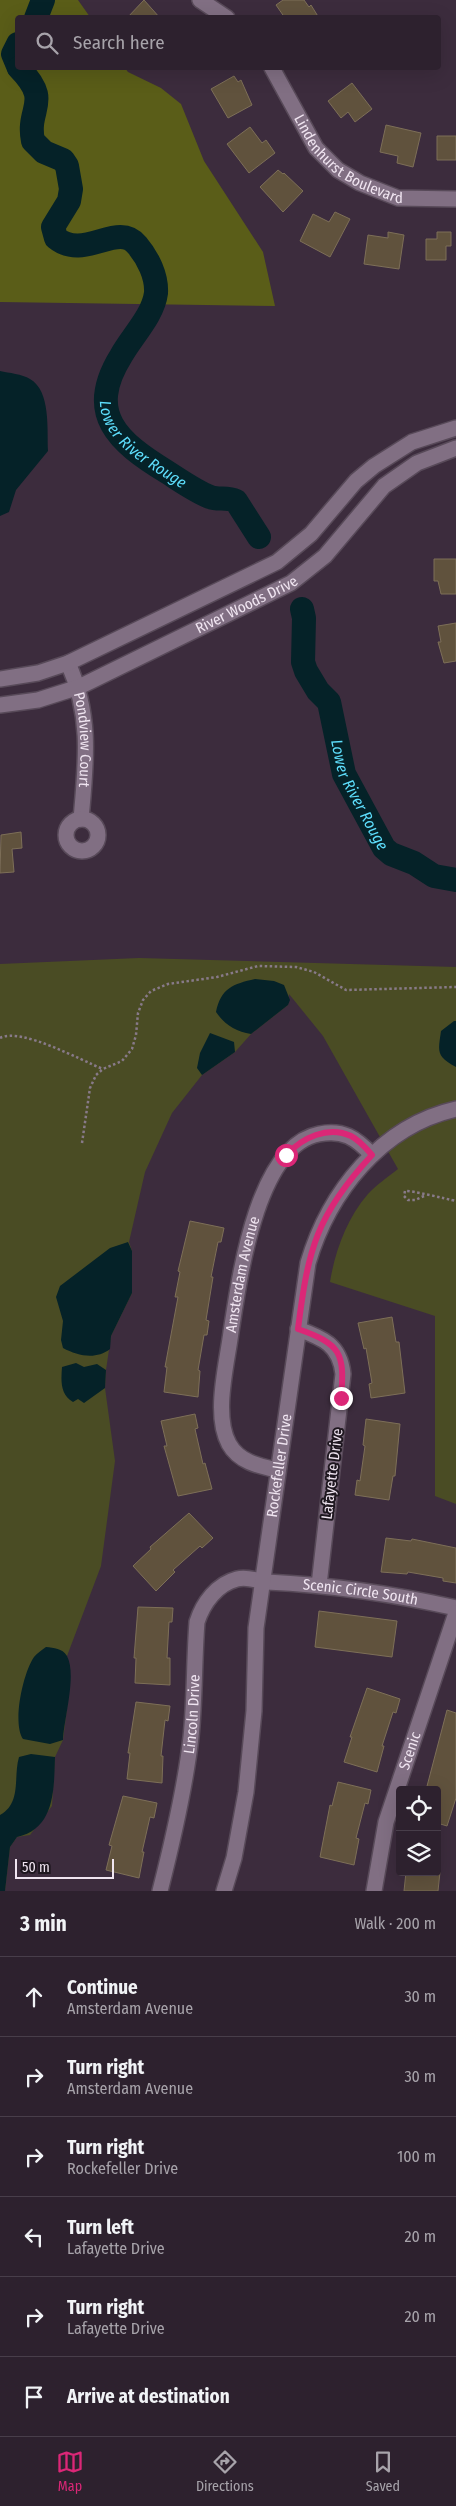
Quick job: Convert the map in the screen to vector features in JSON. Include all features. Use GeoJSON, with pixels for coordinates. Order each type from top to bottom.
{"type":"FeatureCollection","features":[{"type":"Feature","properties":{"kind":"street"},"geometry":{"type":"LineString","coordinates":[[200,0],[222,15]]}},
{"type":"Feature","properties":{"kind":"street","name":"Lindenhurst Boulevard"},"geometry":{"type":"LineString","coordinates":[[273,70],[316,148],[338,170],[360,183],[398,198],[456,199]]}},
{"type":"Feature","properties":{"kind":"street","name":"River Woods Drive"},"geometry":{"type":"LineString","coordinates":[[0,679],[38,673],[68,663],[277,562],[311,534],[356,481],[374,466],[412,442],[456,428]]}},
{"type":"Feature","properties":{"kind":"street","name":"River Woods Drive"},"geometry":{"type":"LineString","coordinates":[[0,705],[38,700],[79,687],[299,578],[325,556],[384,486],[417,463],[456,448]]}},
{"type":"Feature","properties":{"kind":"street","name":"Pondview Court"},"geometry":{"type":"LineString","coordinates":[[68,663],[79,687],[86,754],[81,819]]}},
{"type":"Feature","properties":{"kind":"street","name":"Rockefeller Drive"},"geometry":{"type":"LineString","coordinates":[[224,1891],[234,1858],[251,1755],[256,1628],[308,1263],[316,1235],[339,1192],[372,1155],[388,1141],[432,1114],[456,1109]]}},
{"type":"Feature","properties":{"kind":"street","name":"Amsterdam Avenue"},"geometry":{"type":"LineString","coordinates":[[277,1470],[256,1465],[242,1459],[229,1445],[223,1430],[221,1414],[239,1277],[248,1235],[258,1207],[278,1167],[292,1148],[300,1142],[314,1135],[338,1132],[353,1137],[372,1155]]}},
{"type":"Feature","properties":{"kind":"street","name":"Lafayette Drive"},"geometry":{"type":"LineString","coordinates":[[298,1329],[329,1342],[338,1353],[343,1374],[318,1585]]}},
{"type":"Feature","properties":{"kind":"street","name":"Lincoln Drive"},"geometry":{"type":"LineString","coordinates":[[160,1891],[178,1820],[191,1739],[197,1622],[211,1596],[225,1585],[237,1579],[249,1578],[262,1582]]}},
{"type":"Feature","properties":{"kind":"street","name":"Scenic Circle South"},"geometry":{"type":"LineString","coordinates":[[262,1582],[318,1585],[456,1608]]}},
{"type":"Feature","properties":{"kind":"street","name":"Scenic"},"geometry":{"type":"LineString","coordinates":[[374,1891],[386,1822],[456,1613]]}},
{"type":"Feature","properties":{"kind":"path"},"geometry":{"type":"LineString","coordinates":[[82,1143],[90,1088],[96,1075],[103,1068],[122,1061],[132,1049],[136,1035],[138,1013],[143,1000],[151,992],[168,984],[217,977],[258,966],[296,967],[314,972],[346,990],[456,988]]}},
{"type":"Feature","properties":{"kind":"path"},"geometry":{"type":"LineString","coordinates":[[0,1038],[14,1035],[103,1068]]}},
{"type":"Feature","properties":{"kind":"path"},"geometry":{"type":"LineString","coordinates":[[424,1196],[408,1200],[404,1196],[405,1191],[410,1190],[424,1196],[456,1201]]}},
{"type":"Feature","properties":{"kind":"green space"},"geometry":{"type":"Polygon","coordinates":[[[139,958],[456,967],[456,1504],[435,1496],[435,1316],[330,1282],[343,1235],[354,1214],[371,1191],[398,1169],[323,1036],[289,994],[288,1005],[251,1034],[235,1052],[202,1075],[172,1113],[145,1172],[129,1242],[132,1251],[132,1293],[111,1336],[106,1370],[105,1388],[115,1461],[101,1566],[67,1656],[70,1673],[68,1700],[63,1740],[55,1757],[52,1806],[30,1835],[17,1837],[10,1847],[5,1891],[0,1891],[0,964],[139,958]]]}},
{"type":"Feature","properties":{"kind":"shaded area"},"geometry":{"type":"Polygon","coordinates":[[[0,0],[78,0],[89,15],[15,15],[15,70],[126,70],[161,88],[181,104],[204,161],[263,252],[275,306],[0,302],[0,0]]]}},
{"type":"Feature","properties":{"kind":"shaded area"},"geometry":{"type":"Polygon","coordinates":[[[0,371],[27,377],[42,392],[45,402],[48,451],[16,490],[9,512],[0,516],[0,371]]]}},
{"type":"Feature","properties":{"kind":"shaded area"},"geometry":{"type":"Polygon","coordinates":[[[255,979],[274,981],[284,985],[290,1000],[288,1005],[251,1034],[231,1027],[216,1012],[221,997],[229,988],[255,979]]]}},
{"type":"Feature","properties":{"kind":"shaded area"},"geometry":{"type":"Polygon","coordinates":[[[456,1021],[456,1067],[445,1060],[439,1049],[441,1031],[456,1021]]]}},
{"type":"Feature","properties":{"kind":"shaded area"},"geometry":{"type":"Polygon","coordinates":[[[210,1033],[234,1042],[235,1052],[202,1075],[197,1068],[200,1053],[210,1033]]]}},
{"type":"Feature","properties":{"kind":"shaded area"},"geometry":{"type":"Polygon","coordinates":[[[128,1242],[132,1251],[132,1293],[111,1336],[110,1349],[99,1355],[87,1356],[63,1348],[61,1340],[63,1321],[56,1297],[60,1286],[110,1248],[128,1242]]]}},
{"type":"Feature","properties":{"kind":"shaded area"},"geometry":{"type":"Polygon","coordinates":[[[76,1363],[84,1367],[97,1364],[106,1370],[105,1388],[84,1403],[78,1399],[73,1402],[66,1395],[62,1387],[62,1367],[76,1363]]]}},
{"type":"Feature","properties":{"kind":"shaded area"},"geometry":{"type":"Polygon","coordinates":[[[46,1647],[58,1649],[65,1653],[70,1664],[71,1674],[63,1740],[50,1744],[23,1739],[19,1722],[20,1698],[26,1674],[34,1657],[46,1647]]]}},
{"type":"Feature","properties":{"kind":"shaded area"},"geometry":{"type":"Polygon","coordinates":[[[31,1754],[55,1757],[53,1794],[50,1806],[39,1826],[30,1833],[17,1837],[10,1847],[5,1891],[0,1891],[0,1815],[7,1810],[14,1797],[19,1757],[31,1754]]]}},
{"type":"Feature","properties":{"kind":"building"},"geometry":{"type":"Polygon","coordinates":[[[144,0],[157,15],[130,15],[144,0]]]}},
{"type":"Feature","properties":{"kind":"building"},"geometry":{"type":"Polygon","coordinates":[[[283,0],[304,0],[309,7],[311,5],[317,15],[283,15],[276,5],[283,0]]]}},
{"type":"Feature","properties":{"kind":"building"},"geometry":{"type":"Polygon","coordinates":[[[234,76],[238,82],[241,80],[252,105],[228,118],[211,89],[234,76]]]}},
{"type":"Feature","properties":{"kind":"building"},"geometry":{"type":"Polygon","coordinates":[[[352,83],[372,109],[355,122],[348,112],[341,118],[328,101],[352,83]]]}},
{"type":"Feature","properties":{"kind":"building"},"geometry":{"type":"Polygon","coordinates":[[[386,125],[421,133],[413,167],[397,163],[398,156],[380,152],[386,125]]]}},
{"type":"Feature","properties":{"kind":"building"},"geometry":{"type":"Polygon","coordinates":[[[250,127],[262,143],[266,140],[275,153],[249,173],[227,144],[250,127]]]}},
{"type":"Feature","properties":{"kind":"building"},"geometry":{"type":"Polygon","coordinates":[[[437,136],[456,136],[456,160],[437,160],[437,136]]]}},
{"type":"Feature","properties":{"kind":"building"},"geometry":{"type":"Polygon","coordinates":[[[278,170],[284,173],[303,191],[283,212],[260,187],[278,170]]]}},
{"type":"Feature","properties":{"kind":"building"},"geometry":{"type":"Polygon","coordinates":[[[335,212],[350,219],[330,257],[300,241],[313,214],[329,222],[335,212]]]}},
{"type":"Feature","properties":{"kind":"building"},"geometry":{"type":"Polygon","coordinates":[[[388,232],[404,235],[399,269],[364,264],[368,235],[388,238],[388,232]]]}},
{"type":"Feature","properties":{"kind":"building"},"geometry":{"type":"Polygon","coordinates":[[[437,232],[451,232],[451,246],[446,246],[446,260],[426,260],[426,239],[437,239],[437,232]]]}},
{"type":"Feature","properties":{"kind":"building"},"geometry":{"type":"Polygon","coordinates":[[[434,559],[456,559],[456,594],[441,594],[438,581],[434,581],[434,559]]]}},
{"type":"Feature","properties":{"kind":"building"},"geometry":{"type":"Polygon","coordinates":[[[456,623],[456,661],[444,663],[438,642],[441,642],[438,626],[456,623]]]}},
{"type":"Feature","properties":{"kind":"building"},"geometry":{"type":"Polygon","coordinates":[[[21,832],[22,848],[12,849],[14,872],[0,873],[1,835],[21,832]]]}},
{"type":"Feature","properties":{"kind":"building"},"geometry":{"type":"Polygon","coordinates":[[[190,1221],[224,1228],[221,1242],[218,1242],[211,1277],[213,1277],[206,1320],[209,1321],[207,1335],[204,1335],[198,1370],[200,1371],[198,1397],[164,1392],[167,1367],[165,1367],[178,1297],[175,1297],[180,1272],[178,1271],[190,1221]]]}},
{"type":"Feature","properties":{"kind":"building"},"geometry":{"type":"Polygon","coordinates":[[[392,1317],[396,1342],[399,1342],[405,1393],[371,1398],[369,1384],[372,1383],[366,1348],[364,1349],[358,1323],[392,1317]]]}},
{"type":"Feature","properties":{"kind":"building"},"geometry":{"type":"Polygon","coordinates":[[[195,1414],[198,1428],[195,1429],[203,1464],[205,1463],[212,1489],[178,1496],[164,1446],[167,1446],[161,1421],[195,1414]]]}},
{"type":"Feature","properties":{"kind":"building"},"geometry":{"type":"Polygon","coordinates":[[[366,1419],[400,1424],[395,1476],[393,1476],[389,1500],[355,1495],[357,1480],[360,1481],[365,1446],[363,1445],[366,1419]]]}},
{"type":"Feature","properties":{"kind":"building"},"geometry":{"type":"Polygon","coordinates":[[[189,1513],[213,1538],[202,1548],[200,1546],[173,1570],[175,1572],[156,1591],[133,1566],[151,1549],[150,1547],[189,1513]]]}},
{"type":"Feature","properties":{"kind":"building"},"geometry":{"type":"Polygon","coordinates":[[[386,1538],[411,1541],[412,1539],[456,1548],[456,1583],[443,1581],[443,1578],[408,1572],[407,1574],[381,1572],[386,1538]]]}},
{"type":"Feature","properties":{"kind":"building"},"geometry":{"type":"Polygon","coordinates":[[[138,1607],[173,1608],[172,1622],[169,1622],[167,1658],[170,1658],[170,1685],[135,1683],[136,1658],[134,1658],[138,1607]]]}},
{"type":"Feature","properties":{"kind":"building"},"geometry":{"type":"Polygon","coordinates":[[[319,1611],[397,1621],[392,1657],[315,1647],[319,1611]]]}},
{"type":"Feature","properties":{"kind":"building"},"geometry":{"type":"Polygon","coordinates":[[[367,1688],[400,1699],[396,1713],[393,1712],[382,1746],[384,1746],[377,1772],[344,1762],[352,1737],[350,1737],[367,1688]]]}},
{"type":"Feature","properties":{"kind":"building"},"geometry":{"type":"Polygon","coordinates":[[[136,1702],[170,1706],[168,1721],[165,1720],[161,1756],[163,1756],[162,1783],[127,1779],[130,1753],[128,1753],[136,1702]]]}},
{"type":"Feature","properties":{"kind":"building"},"geometry":{"type":"Polygon","coordinates":[[[447,1710],[456,1713],[456,1798],[447,1826],[441,1824],[441,1786],[427,1786],[447,1710]]]}},
{"type":"Feature","properties":{"kind":"building"},"geometry":{"type":"Polygon","coordinates":[[[338,1782],[371,1790],[368,1804],[365,1803],[356,1838],[359,1839],[354,1865],[320,1857],[330,1805],[332,1806],[338,1782]]]}},
{"type":"Feature","properties":{"kind":"building"},"geometry":{"type":"Polygon","coordinates":[[[123,1796],[157,1803],[154,1818],[150,1817],[142,1852],[144,1852],[139,1878],[106,1870],[112,1846],[109,1845],[123,1796]]]}},
{"type":"Feature","properties":{"kind":"building"},"geometry":{"type":"Polygon","coordinates":[[[406,1876],[440,1876],[438,1891],[404,1891],[406,1876]]]}},
{"type":"Feature","properties":{"kind":"waterway","name":"Lower River Rouge"},"geometry":{"type":"LineString","coordinates":[[37,15],[43,0]]}},
{"type":"Feature","properties":{"kind":"waterway","name":"Lower River Rouge"},"geometry":{"type":"LineString","coordinates":[[15,50],[13,54],[15,59]]}},
{"type":"Feature","properties":{"kind":"waterway","name":"Lower River Rouge"},"geometry":{"type":"LineString","coordinates":[[21,70],[35,89],[37,98],[32,130],[33,141],[44,152],[63,160],[67,166],[71,189],[69,201],[53,227],[56,238],[67,244],[78,245],[110,238],[120,237],[129,239],[137,245],[145,256],[155,280],[156,293],[151,310],[121,356],[111,376],[106,394],[107,410],[112,424],[121,437],[134,449],[188,486],[210,497],[236,501],[259,537]]}},
{"type":"Feature","properties":{"kind":"waterway","name":"Lower River Rouge"},"geometry":{"type":"LineString","coordinates":[[302,609],[304,618],[303,662],[306,671],[318,691],[329,702],[344,774],[384,848],[391,854],[414,863],[434,876],[456,880]]}},
{"type":"Feature","properties":{"kind":"route"},"geometry":{"type":"LineString","coordinates":[[286,1155],[300,1142],[314,1135],[329,1132],[338,1132],[353,1137],[372,1155],[339,1192],[326,1214],[316,1235],[302,1294],[298,1329],[324,1338],[338,1353],[343,1374],[341,1398]]}}]}
